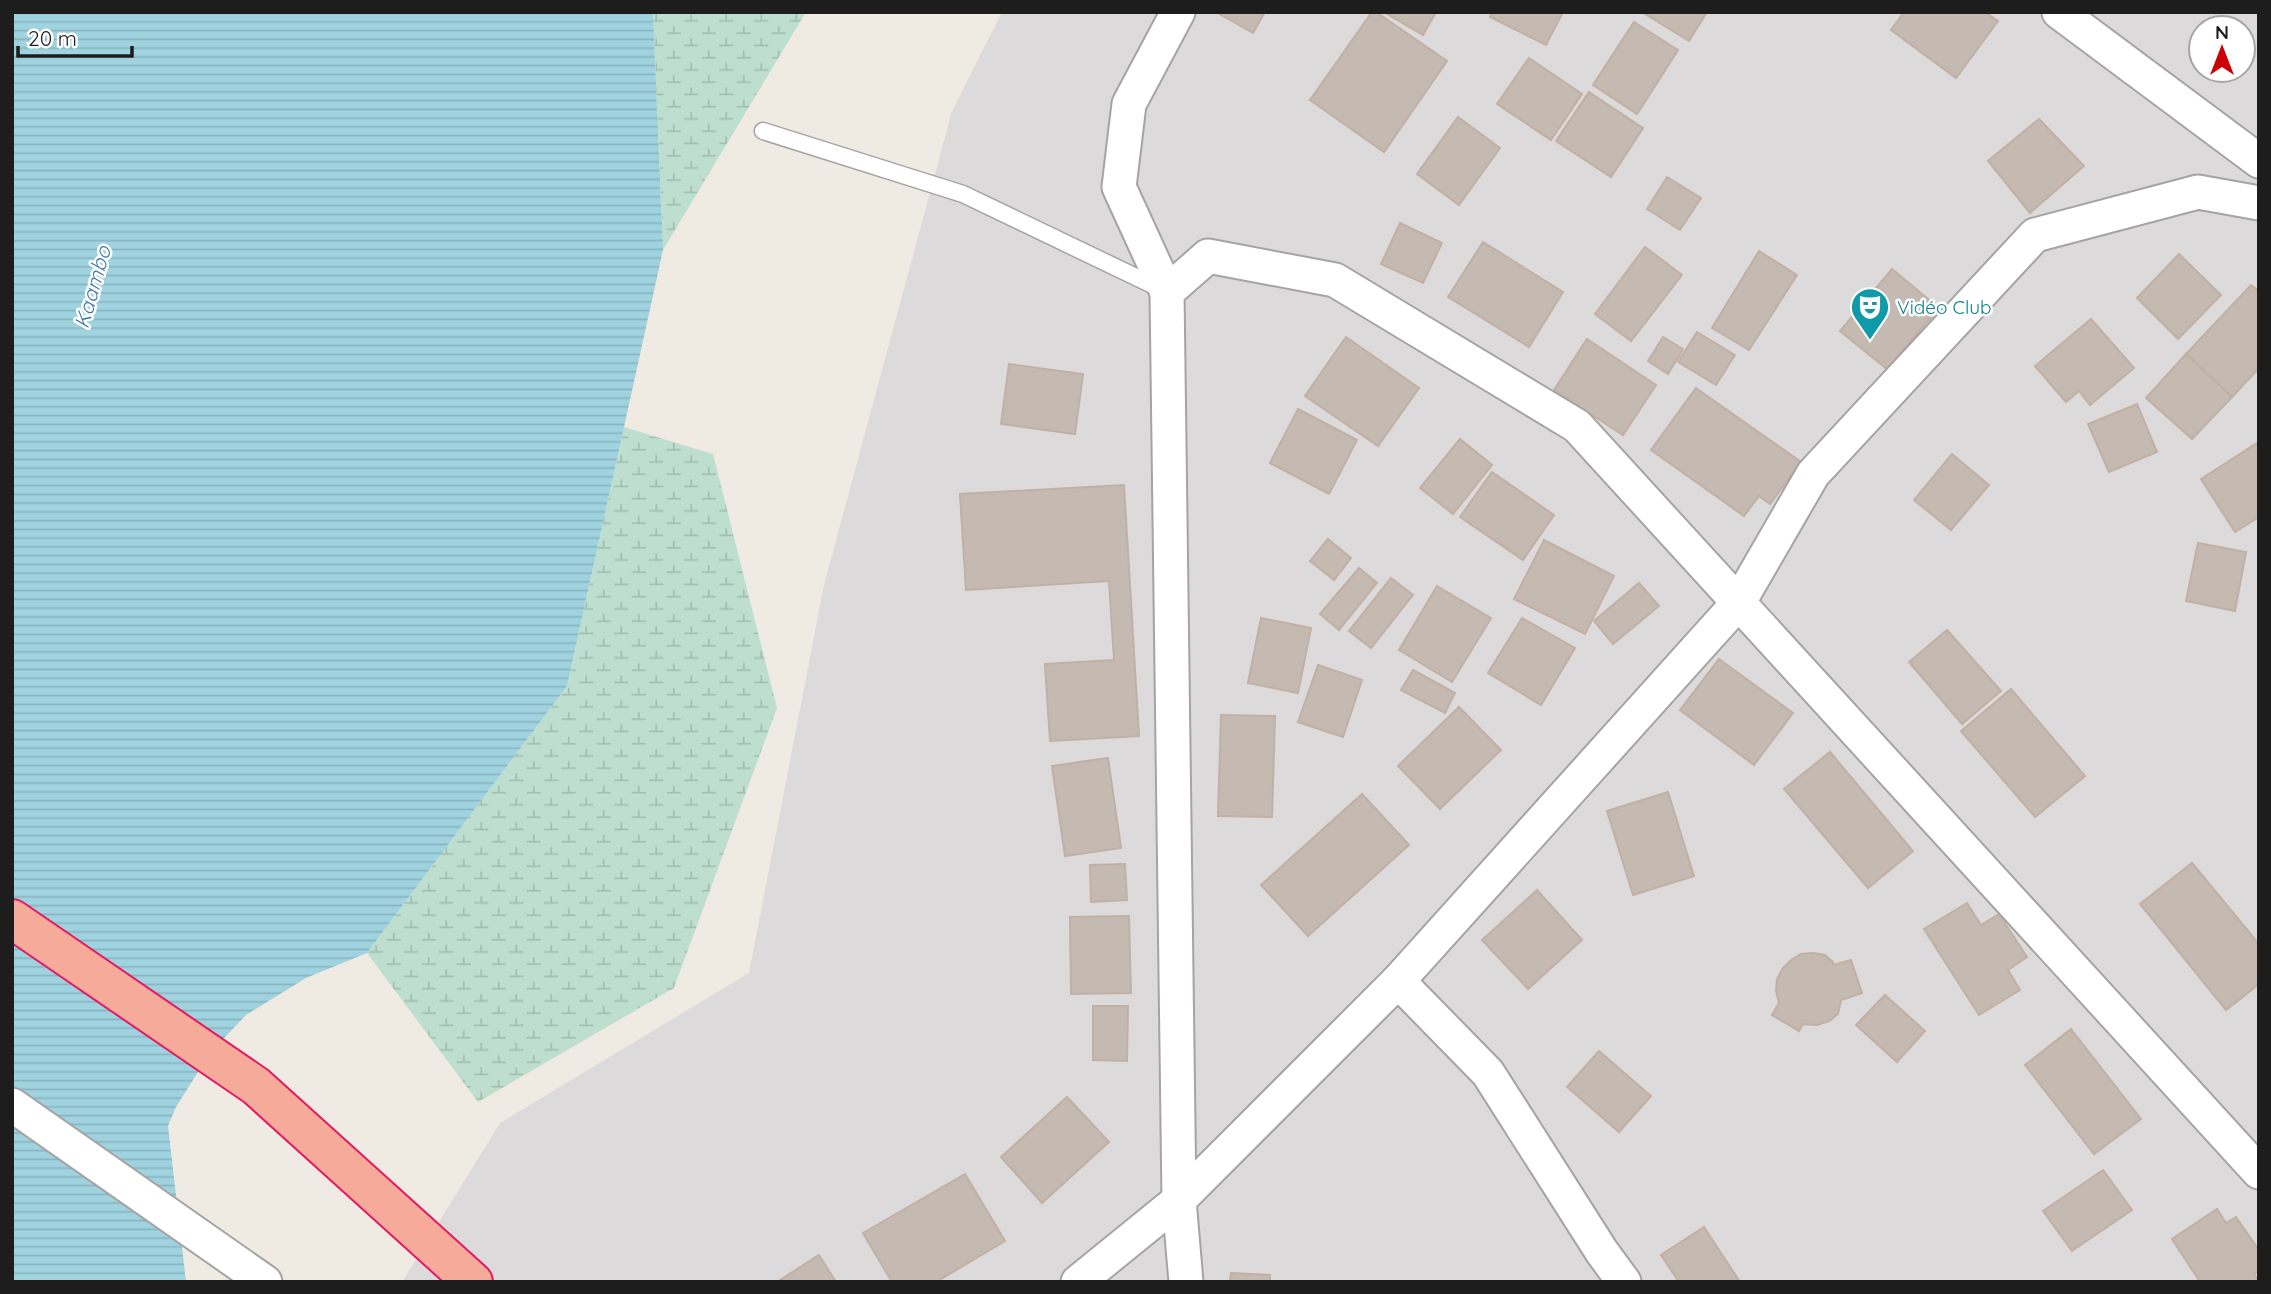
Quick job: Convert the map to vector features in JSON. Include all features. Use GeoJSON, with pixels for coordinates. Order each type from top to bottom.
{"type":"FeatureCollection","features":[{"type":"Feature","properties":{"kind":"highway"},"geometry":{"type":"LineString","coordinates":[[12,919],[256,1086],[473,1282]]}},
{"type":"Feature","properties":{"kind":"street"},"geometry":{"type":"LineString","coordinates":[[1178,12],[1129,104],[1119,187],[1167,292],[1179,1200],[1186,1282]]}},
{"type":"Feature","properties":{"kind":"street"},"geometry":{"type":"LineString","coordinates":[[2059,12],[2259,161]]}},
{"type":"Feature","properties":{"kind":"street"},"geometry":{"type":"LineString","coordinates":[[1078,1282],[1179,1200],[1398,981],[1739,602],[1813,474],[2035,236],[2198,192],[2259,203]]}},
{"type":"Feature","properties":{"kind":"street"},"geometry":{"type":"LineString","coordinates":[[1167,292],[1208,256],[1335,280],[1577,426],[2259,1172]]}},
{"type":"Feature","properties":{"kind":"street"},"geometry":{"type":"LineString","coordinates":[[1398,981],[1488,1073],[1624,1282]]}},
{"type":"Feature","properties":{"kind":"street"},"geometry":{"type":"LineString","coordinates":[[12,1105],[257,1277]]}},
{"type":"Feature","properties":{"kind":"lane"},"geometry":{"type":"LineString","coordinates":[[763,131],[963,194],[1167,292]]}},
{"type":"Feature","properties":{"kind":"shaded area"},"geometry":{"type":"Polygon","coordinates":[[[1002,12],[2259,12],[2259,1282],[402,1282],[500,1123],[749,973],[824,585],[952,111],[1002,12]]]}},
{"type":"Feature","properties":{"kind":"green space"},"geometry":{"type":"Polygon","coordinates":[[[653,12],[806,12],[663,250],[653,12]]]}},
{"type":"Feature","properties":{"kind":"green space"},"geometry":{"type":"Polygon","coordinates":[[[624,427],[713,454],[777,708],[674,988],[478,1102],[367,953],[567,686],[624,427]]]}},
{"type":"Feature","properties":{"kind":"water","name":"Kaambo"},"geometry":{"type":"Polygon","coordinates":[[[12,12],[653,12],[663,250],[567,686],[367,953],[306,978],[246,1015],[210,1053],[176,1107],[168,1126],[186,1282],[12,1282],[12,12]]]}},
{"type":"Feature","properties":{"kind":"building"},"geometry":{"type":"Polygon","coordinates":[[[1216,12],[1265,12],[1253,33],[1216,12]]]}},
{"type":"Feature","properties":{"kind":"building"},"geometry":{"type":"Polygon","coordinates":[[[1372,12],[1376,12],[1447,61],[1384,152],[1310,100],[1372,12]]]}},
{"type":"Feature","properties":{"kind":"building"},"geometry":{"type":"Polygon","coordinates":[[[1384,12],[1436,12],[1423,35],[1384,12]]]}},
{"type":"Feature","properties":{"kind":"building"},"geometry":{"type":"Polygon","coordinates":[[[1492,12],[1563,12],[1546,45],[1490,17],[1492,12]]]}},
{"type":"Feature","properties":{"kind":"building"},"geometry":{"type":"Polygon","coordinates":[[[1642,12],[1707,12],[1689,41],[1642,12]]]}},
{"type":"Feature","properties":{"kind":"building"},"geometry":{"type":"Polygon","coordinates":[[[1904,12],[1985,12],[1998,21],[1956,78],[1891,30],[1904,12]]]}},
{"type":"Feature","properties":{"kind":"building"},"geometry":{"type":"Polygon","coordinates":[[[1634,22],[1678,50],[1637,114],[1593,85],[1634,22]]]}},
{"type":"Feature","properties":{"kind":"building"},"geometry":{"type":"Polygon","coordinates":[[[1529,58],[1582,94],[1551,140],[1497,104],[1529,58]]]}},
{"type":"Feature","properties":{"kind":"building"},"geometry":{"type":"Polygon","coordinates":[[[1589,92],[1643,128],[1611,177],[1556,141],[1589,92]]]}},
{"type":"Feature","properties":{"kind":"building"},"geometry":{"type":"Polygon","coordinates":[[[1458,117],[1500,148],[1459,205],[1417,174],[1458,117]]]}},
{"type":"Feature","properties":{"kind":"building"},"geometry":{"type":"Polygon","coordinates":[[[2039,119],[2084,166],[2030,213],[1988,161],[2039,119]]]}},
{"type":"Feature","properties":{"kind":"building"},"geometry":{"type":"Polygon","coordinates":[[[1667,177],[1701,198],[1680,230],[1647,209],[1667,177]]]}},
{"type":"Feature","properties":{"kind":"building"},"geometry":{"type":"Polygon","coordinates":[[[1400,223],[1442,243],[1423,283],[1381,264],[1400,223]]]}},
{"type":"Feature","properties":{"kind":"building"},"geometry":{"type":"Polygon","coordinates":[[[1483,242],[1563,292],[1529,347],[1448,297],[1483,242]]]}},
{"type":"Feature","properties":{"kind":"building"},"geometry":{"type":"Polygon","coordinates":[[[1645,247],[1682,275],[1631,341],[1595,314],[1645,247]]]}},
{"type":"Feature","properties":{"kind":"building"},"geometry":{"type":"Polygon","coordinates":[[[1759,251],[1797,275],[1749,350],[1712,328],[1759,251]]]}},
{"type":"Feature","properties":{"kind":"building"},"geometry":{"type":"Polygon","coordinates":[[[2179,254],[2221,295],[2178,339],[2137,298],[2179,254]]]}},
{"type":"Feature","properties":{"kind":"building"},"geometry":{"type":"Polygon","coordinates":[[[1892,269],[1939,308],[1887,369],[1840,331],[1892,269]]]}},
{"type":"Feature","properties":{"kind":"building"},"geometry":{"type":"Polygon","coordinates":[[[2251,285],[2259,291],[2259,368],[2232,397],[2186,354],[2251,285]]]}},
{"type":"Feature","properties":{"kind":"building"},"geometry":{"type":"Polygon","coordinates":[[[2091,319],[2134,368],[2090,405],[2079,391],[2066,402],[2035,366],[2091,319]]]}},
{"type":"Feature","properties":{"kind":"building"},"geometry":{"type":"Polygon","coordinates":[[[1697,332],[1735,355],[1716,385],[1678,362],[1697,332]]]}},
{"type":"Feature","properties":{"kind":"building"},"geometry":{"type":"Polygon","coordinates":[[[1346,337],[1419,388],[1378,446],[1305,396],[1346,337]]]}},
{"type":"Feature","properties":{"kind":"building"},"geometry":{"type":"Polygon","coordinates":[[[1663,337],[1683,349],[1668,374],[1648,361],[1663,337]]]}},
{"type":"Feature","properties":{"kind":"building"},"geometry":{"type":"Polygon","coordinates":[[[1587,339],[1656,385],[1623,435],[1554,390],[1587,339]]]}},
{"type":"Feature","properties":{"kind":"building"},"geometry":{"type":"Polygon","coordinates":[[[2186,354],[2232,397],[2192,439],[2146,398],[2186,354]]]}},
{"type":"Feature","properties":{"kind":"building"},"geometry":{"type":"Polygon","coordinates":[[[1009,364],[1083,374],[1075,434],[1001,424],[1009,364]]]}},
{"type":"Feature","properties":{"kind":"building"},"geometry":{"type":"Polygon","coordinates":[[[1696,388],[1801,462],[1770,504],[1759,496],[1744,516],[1651,450],[1696,388]]]}},
{"type":"Feature","properties":{"kind":"building"},"geometry":{"type":"Polygon","coordinates":[[[2137,404],[2157,452],[2109,472],[2088,424],[2137,404]]]}},
{"type":"Feature","properties":{"kind":"building"},"geometry":{"type":"Polygon","coordinates":[[[1298,409],[1357,440],[1329,494],[1270,463],[1298,409]]]}},
{"type":"Feature","properties":{"kind":"building"},"geometry":{"type":"Polygon","coordinates":[[[1460,439],[1492,465],[1453,514],[1420,488],[1460,439]]]}},
{"type":"Feature","properties":{"kind":"building"},"geometry":{"type":"Polygon","coordinates":[[[2257,443],[2259,517],[2235,532],[2201,479],[2257,443]]]}},
{"type":"Feature","properties":{"kind":"building"},"geometry":{"type":"Polygon","coordinates":[[[1952,454],[1989,485],[1951,530],[1914,500],[1952,454]]]}},
{"type":"Feature","properties":{"kind":"building"},"geometry":{"type":"Polygon","coordinates":[[[1492,472],[1554,515],[1523,560],[1460,517],[1492,472]]]}},
{"type":"Feature","properties":{"kind":"building"},"geometry":{"type":"Polygon","coordinates":[[[1124,485],[1139,736],[1050,741],[1045,664],[1114,660],[1109,581],[966,590],[960,494],[1124,485]]]}},
{"type":"Feature","properties":{"kind":"building"},"geometry":{"type":"Polygon","coordinates":[[[1328,539],[1351,558],[1334,580],[1310,561],[1328,539]]]}},
{"type":"Feature","properties":{"kind":"building"},"geometry":{"type":"Polygon","coordinates":[[[1544,540],[1614,576],[1585,634],[1514,599],[1544,540]]]}},
{"type":"Feature","properties":{"kind":"building"},"geometry":{"type":"Polygon","coordinates":[[[2198,543],[2246,552],[2235,611],[2186,601],[2198,543]]]}},
{"type":"Feature","properties":{"kind":"building"},"geometry":{"type":"Polygon","coordinates":[[[1359,568],[1377,583],[1339,630],[1320,614],[1359,568]]]}},
{"type":"Feature","properties":{"kind":"building"},"geometry":{"type":"Polygon","coordinates":[[[1391,578],[1413,595],[1371,648],[1349,631],[1391,578]]]}},
{"type":"Feature","properties":{"kind":"building"},"geometry":{"type":"Polygon","coordinates":[[[1639,583],[1659,606],[1613,644],[1594,621],[1639,583]]]}},
{"type":"Feature","properties":{"kind":"building"},"geometry":{"type":"Polygon","coordinates":[[[1437,586],[1491,618],[1452,682],[1399,650],[1437,586]]]}},
{"type":"Feature","properties":{"kind":"building"},"geometry":{"type":"Polygon","coordinates":[[[1261,618],[1311,628],[1298,693],[1248,683],[1261,618]]]}},
{"type":"Feature","properties":{"kind":"building"},"geometry":{"type":"Polygon","coordinates":[[[1522,618],[1575,648],[1541,705],[1488,673],[1522,618]]]}},
{"type":"Feature","properties":{"kind":"building"},"geometry":{"type":"Polygon","coordinates":[[[1947,630],[2001,691],[1962,724],[1909,662],[1947,630]]]}},
{"type":"Feature","properties":{"kind":"building"},"geometry":{"type":"Polygon","coordinates":[[[1719,659],[1793,713],[1754,765],[1680,710],[1719,659]]]}},
{"type":"Feature","properties":{"kind":"building"},"geometry":{"type":"Polygon","coordinates":[[[1318,665],[1362,680],[1343,737],[1298,722],[1318,665]]]}},
{"type":"Feature","properties":{"kind":"building"},"geometry":{"type":"Polygon","coordinates":[[[1413,670],[1455,693],[1445,713],[1401,690],[1413,670]]]}},
{"type":"Feature","properties":{"kind":"building"},"geometry":{"type":"Polygon","coordinates":[[[2011,689],[2085,776],[2035,817],[1961,731],[2011,689]]]}},
{"type":"Feature","properties":{"kind":"building"},"geometry":{"type":"Polygon","coordinates":[[[1459,707],[1501,750],[1440,809],[1398,766],[1459,707]]]}},
{"type":"Feature","properties":{"kind":"building"},"geometry":{"type":"Polygon","coordinates":[[[1221,715],[1275,716],[1272,817],[1218,816],[1221,715]]]}},
{"type":"Feature","properties":{"kind":"building"},"geometry":{"type":"Polygon","coordinates":[[[1830,752],[1913,851],[1868,888],[1784,789],[1830,752]]]}},
{"type":"Feature","properties":{"kind":"building"},"geometry":{"type":"Polygon","coordinates":[[[1108,758],[1121,848],[1065,856],[1052,766],[1108,758]]]}},
{"type":"Feature","properties":{"kind":"building"},"geometry":{"type":"Polygon","coordinates":[[[1668,792],[1694,876],[1633,895],[1607,811],[1668,792]]]}},
{"type":"Feature","properties":{"kind":"building"},"geometry":{"type":"Polygon","coordinates":[[[1362,794],[1409,845],[1308,936],[1261,885],[1362,794]]]}},
{"type":"Feature","properties":{"kind":"building"},"geometry":{"type":"Polygon","coordinates":[[[2192,863],[2259,944],[2259,984],[2226,1010],[2140,904],[2192,863]]]}},
{"type":"Feature","properties":{"kind":"building"},"geometry":{"type":"Polygon","coordinates":[[[1125,864],[1127,900],[1091,902],[1090,865],[1125,864]]]}},
{"type":"Feature","properties":{"kind":"building"},"geometry":{"type":"Polygon","coordinates":[[[1537,890],[1582,940],[1528,989],[1482,940],[1537,890]]]}},
{"type":"Feature","properties":{"kind":"building"},"geometry":{"type":"Polygon","coordinates":[[[1967,903],[1981,925],[1999,914],[2027,957],[2008,970],[2020,990],[1979,1015],[1924,929],[1967,903]]]}},
{"type":"Feature","properties":{"kind":"building"},"geometry":{"type":"Polygon","coordinates":[[[1129,916],[1131,993],[1071,994],[1070,917],[1129,916]]]}},
{"type":"Feature","properties":{"kind":"building"},"geometry":{"type":"Polygon","coordinates":[[[1801,954],[1825,955],[1833,965],[1851,960],[1862,993],[1841,1000],[1838,1014],[1829,1021],[1817,1025],[1803,1024],[1799,1031],[1772,1015],[1779,1003],[1777,979],[1791,960],[1801,954]]]}},
{"type":"Feature","properties":{"kind":"building"},"geometry":{"type":"Polygon","coordinates":[[[1885,995],[1925,1031],[1897,1062],[1856,1025],[1885,995]]]}},
{"type":"Feature","properties":{"kind":"building"},"geometry":{"type":"Polygon","coordinates":[[[1093,1006],[1128,1006],[1127,1061],[1093,1060],[1093,1006]]]}},
{"type":"Feature","properties":{"kind":"building"},"geometry":{"type":"Polygon","coordinates":[[[2071,1029],[2141,1119],[2094,1154],[2025,1065],[2071,1029]]]}},
{"type":"Feature","properties":{"kind":"building"},"geometry":{"type":"Polygon","coordinates":[[[1599,1051],[1651,1096],[1619,1132],[1567,1087],[1599,1051]]]}},
{"type":"Feature","properties":{"kind":"building"},"geometry":{"type":"Polygon","coordinates":[[[1067,1097],[1109,1142],[1042,1203],[1001,1157],[1067,1097]]]}},
{"type":"Feature","properties":{"kind":"building"},"geometry":{"type":"Polygon","coordinates":[[[2103,1170],[2132,1210],[2072,1251],[2043,1211],[2103,1170]]]}},
{"type":"Feature","properties":{"kind":"building"},"geometry":{"type":"Polygon","coordinates":[[[965,1174],[1005,1241],[936,1282],[892,1282],[863,1233],[965,1174]]]}},
{"type":"Feature","properties":{"kind":"building"},"geometry":{"type":"Polygon","coordinates":[[[2217,1209],[2226,1223],[2236,1217],[2259,1250],[2259,1271],[2254,1274],[2259,1282],[2200,1282],[2172,1239],[2217,1209]]]}},
{"type":"Feature","properties":{"kind":"building"},"geometry":{"type":"Polygon","coordinates":[[[1704,1227],[1740,1282],[1679,1282],[1661,1255],[1704,1227]]]}},
{"type":"Feature","properties":{"kind":"building"},"geometry":{"type":"Polygon","coordinates":[[[819,1255],[836,1282],[777,1282],[819,1255]]]}},
{"type":"Feature","properties":{"kind":"building"},"geometry":{"type":"Polygon","coordinates":[[[1231,1273],[1270,1275],[1270,1282],[1230,1282],[1231,1273]]]}},
{"type":"Feature","properties":{"kind":"place","name":"Vidéo Club"},"geometry":{"type":"Point","coordinates":[1870,341]}}]}
